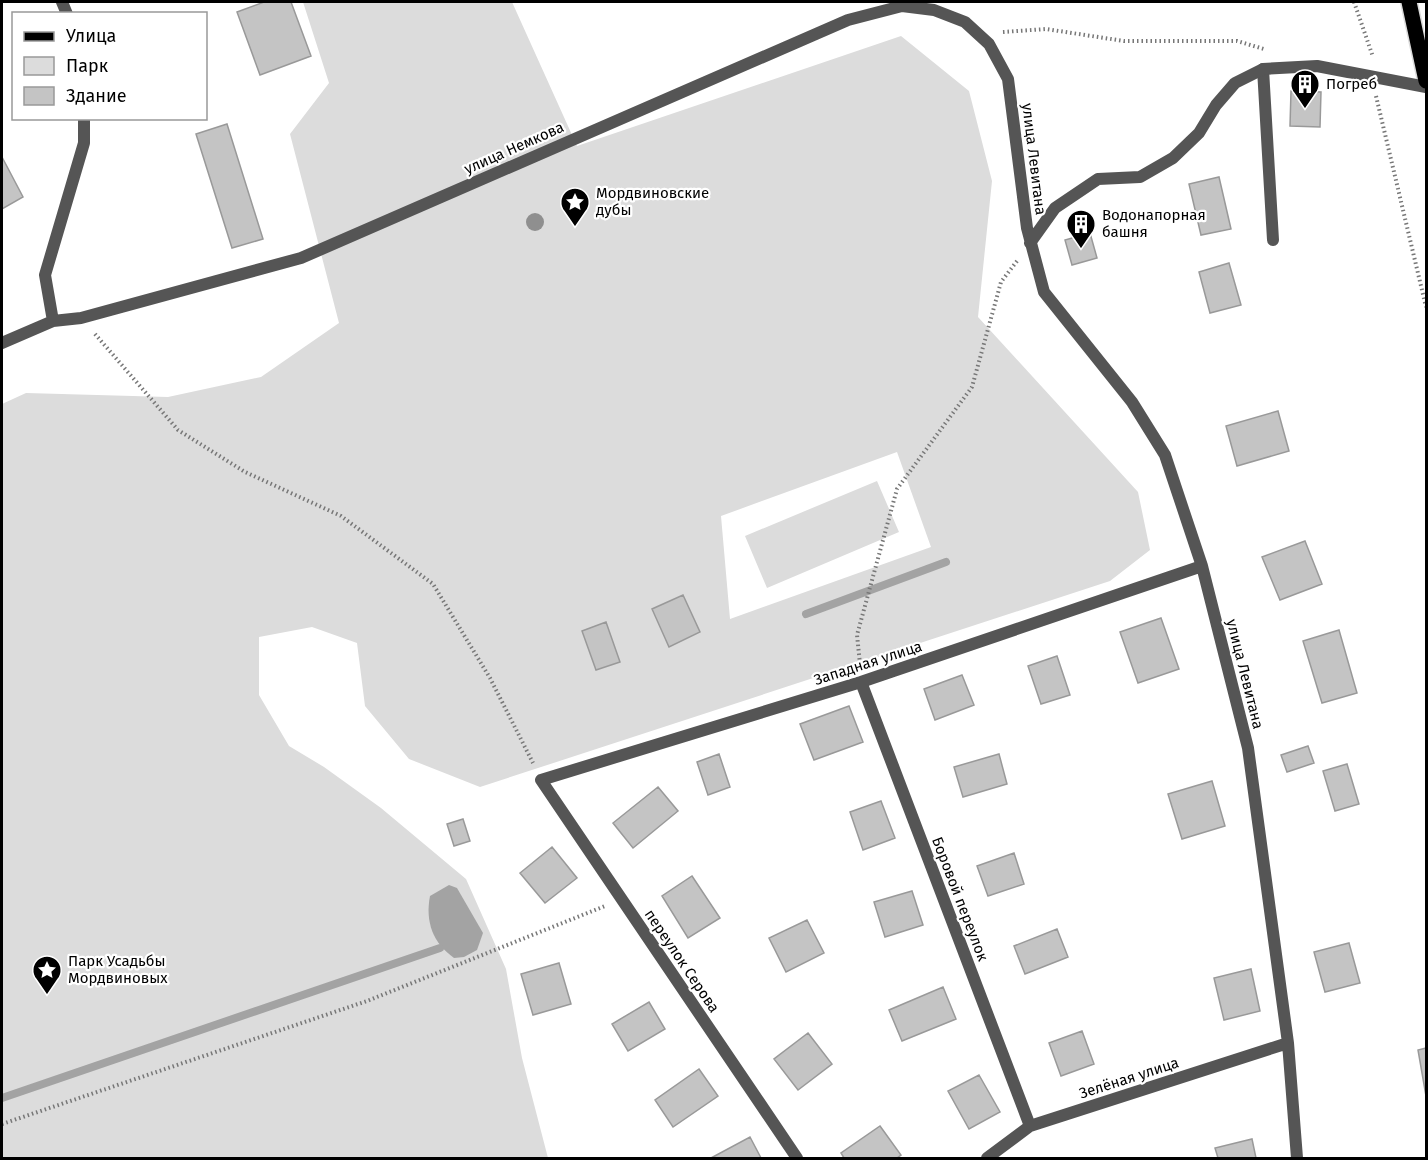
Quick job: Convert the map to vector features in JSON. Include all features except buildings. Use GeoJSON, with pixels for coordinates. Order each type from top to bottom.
{"type":"FeatureCollection","features":[{"type":"Feature","properties":{"kind":"main road"},"geometry":{"type":"LineString","coordinates":[[1409,2],[1426,81]]}},
{"type":"Feature","properties":{"kind":"street","name":"улица Немкова"},"geometry":{"type":"LineString","coordinates":[[2,342],[53,321],[81,318],[301,258],[848,20],[902,6],[934,10],[965,22],[989,44],[1008,79]]}},
{"type":"Feature","properties":{"kind":"street","name":"улица Левитана"},"geometry":{"type":"LineString","coordinates":[[1030,243],[1055,208],[1098,178],[1140,177],[1173,158],[1198,133],[1215,105],[1235,83],[1263,69],[1317,66],[1426,87]]}},
{"type":"Feature","properties":{"kind":"street"},"geometry":{"type":"LineString","coordinates":[[1263,69],[1273,240]]}},
{"type":"Feature","properties":{"kind":"street","name":"улица Левитана"},"geometry":{"type":"LineString","coordinates":[[1008,79],[1030,243],[1044,292],[1132,402],[1165,455],[1202,566],[1248,748],[1288,1043],[1297,1158]]}},
{"type":"Feature","properties":{"kind":"street"},"geometry":{"type":"LineString","coordinates":[[53,321],[45,275],[84,143],[84,120]]}},
{"type":"Feature","properties":{"kind":"street","name":"Западная улица"},"geometry":{"type":"LineString","coordinates":[[541,780],[861,682],[1202,566]]}},
{"type":"Feature","properties":{"kind":"street","name":"Боровой переулок"},"geometry":{"type":"LineString","coordinates":[[861,682],[1030,1126]]}},
{"type":"Feature","properties":{"kind":"street","name":"переулок Серова"},"geometry":{"type":"LineString","coordinates":[[541,780],[797,1158]]}},
{"type":"Feature","properties":{"kind":"street","name":"Зелёная улица"},"geometry":{"type":"LineString","coordinates":[[987,1158],[1030,1126],[1288,1043]]}},
{"type":"Feature","properties":{"kind":"path"},"geometry":{"type":"LineString","coordinates":[[1354,2],[1380,77],[1375,98],[1426,307]]}},
{"type":"Feature","properties":{"kind":"path"},"geometry":{"type":"LineString","coordinates":[[989,44],[1003,32],[1046,29],[1124,41],[1237,40],[1267,50]]}},
{"type":"Feature","properties":{"kind":"path"},"geometry":{"type":"LineString","coordinates":[[861,682],[857,635],[897,489],[972,387],[1000,282],[1030,243]]}},
{"type":"Feature","properties":{"kind":"path"},"geometry":{"type":"LineString","coordinates":[[81,318],[178,430],[245,472],[341,516],[433,584],[490,678],[541,780]]}},
{"type":"Feature","properties":{"kind":"path"},"geometry":{"type":"LineString","coordinates":[[2,1124],[367,1001],[622,899]]}},
{"type":"Feature","properties":{"kind":"green space"},"geometry":{"type":"Polygon","coordinates":[[[303,2],[512,2],[577,146],[901,36],[969,91],[992,181],[978,317],[1138,492],[1150,550],[1110,581],[480,787],[409,759],[365,706],[357,643],[312,627],[259,637],[259,695],[289,746],[324,767],[381,808],[466,879],[506,969],[522,1058],[548,1158],[2,1158],[2,404],[26,393],[168,397],[261,377],[339,323],[290,134],[329,83],[303,2]],[[897,452],[721,516],[730,619],[931,547],[897,452]]]}},
{"type":"Feature","properties":{"kind":"green space"},"geometry":{"type":"Polygon","coordinates":[[[877,481],[899,532],[767,588],[745,536],[877,481]]]}},
{"type":"Feature","properties":{"kind":"shaded area"},"geometry":{"type":"Polygon","coordinates":[[[449,885],[457,888],[483,933],[477,950],[464,957],[454,958],[441,946],[430,923],[430,896],[449,885]]]}},
{"type":"Feature","properties":{"kind":"waterway"},"geometry":{"type":"LineString","coordinates":[[806,614],[946,562]]}},
{"type":"Feature","properties":{"kind":"waterway"},"geometry":{"type":"LineString","coordinates":[[2,1098],[440,948]]}},
{"type":"Feature","properties":{"kind":"place","name":"Погреб"},"geometry":{"type":"Point","coordinates":[1305,110]}},
{"type":"Feature","properties":{"kind":"place","name":"Мордвиновские дубы"},"geometry":{"type":"Point","coordinates":[575,228]}},
{"type":"Feature","properties":{"kind":"place","name":"Водонапорная башня"},"geometry":{"type":"Point","coordinates":[1081,250]}},
{"type":"Feature","properties":{"kind":"place","name":"Парк Усадьбы Мордвиновых"},"geometry":{"type":"Point","coordinates":[47,996]}}]}
